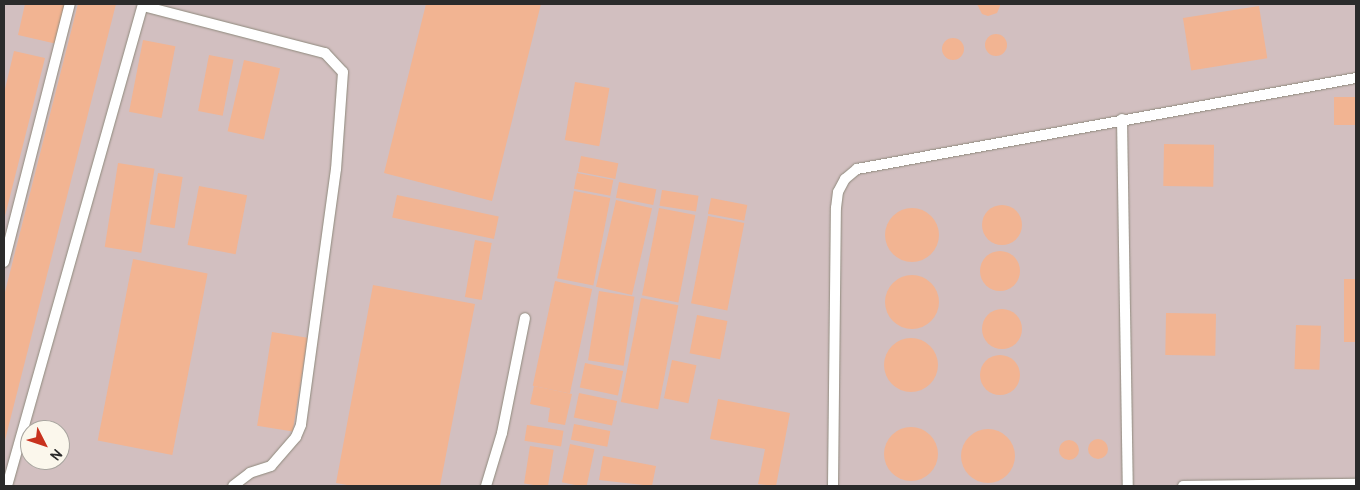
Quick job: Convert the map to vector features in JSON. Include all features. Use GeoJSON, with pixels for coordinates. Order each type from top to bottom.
{"type":"FeatureCollection","features":[{"type":"Feature","properties":{"kind":"lane"},"geometry":{"type":"LineString","coordinates":[[4,262],[70,4]]}},
{"type":"Feature","properties":{"kind":"lane"},"geometry":{"type":"LineString","coordinates":[[6,486],[143,5],[325,54],[343,72],[336,169],[301,425],[296,437],[271,466],[250,473],[233,486]]}},
{"type":"Feature","properties":{"kind":"lane"},"geometry":{"type":"LineString","coordinates":[[833,486],[836,208],[838,192],[845,179],[857,169],[1122,119],[1356,78]]}},
{"type":"Feature","properties":{"kind":"lane"},"geometry":{"type":"LineString","coordinates":[[1122,119],[1128,486]]}},
{"type":"Feature","properties":{"kind":"lane"},"geometry":{"type":"LineString","coordinates":[[486,486],[502,433],[525,318]]}},
{"type":"Feature","properties":{"kind":"lane"},"geometry":{"type":"LineString","coordinates":[[1183,486],[1356,484]]}},
{"type":"Feature","properties":{"kind":"shaded area"},"geometry":{"type":"Polygon","coordinates":[[[4,4],[1356,4],[1356,486],[4,486],[4,4]]]}},
{"type":"Feature","properties":{"kind":"building"},"geometry":{"type":"Polygon","coordinates":[[[25,4],[66,4],[57,44],[18,35],[25,4]]]}},
{"type":"Feature","properties":{"kind":"building"},"geometry":{"type":"Polygon","coordinates":[[[78,4],[116,4],[4,444],[4,296],[78,4]]]}},
{"type":"Feature","properties":{"kind":"building"},"geometry":{"type":"Polygon","coordinates":[[[426,4],[541,4],[492,201],[384,173],[426,4]]]}},
{"type":"Feature","properties":{"kind":"building"},"geometry":{"type":"Polygon","coordinates":[[[977,4],[1000,4],[1000,6],[997,13],[988,16],[982,14],[977,4]]]}},
{"type":"Feature","properties":{"kind":"building"},"geometry":{"type":"Polygon","coordinates":[[[1259,6],[1267,58],[1191,70],[1183,18],[1259,6]]]}},
{"type":"Feature","properties":{"kind":"building"},"geometry":{"type":"Polygon","coordinates":[[[992,34],[1000,34],[1007,41],[1007,49],[1000,56],[992,56],[985,49],[985,41],[992,34]]]}},
{"type":"Feature","properties":{"kind":"building"},"geometry":{"type":"Polygon","coordinates":[[[953,38],[961,41],[964,49],[961,57],[953,60],[945,57],[942,49],[945,41],[953,38]]]}},
{"type":"Feature","properties":{"kind":"building"},"geometry":{"type":"Polygon","coordinates":[[[143,40],[175,46],[161,118],[129,112],[143,40]]]}},
{"type":"Feature","properties":{"kind":"building"},"geometry":{"type":"Polygon","coordinates":[[[14,51],[45,58],[4,220],[4,93],[14,51]]]}},
{"type":"Feature","properties":{"kind":"building"},"geometry":{"type":"Polygon","coordinates":[[[209,55],[234,60],[223,116],[198,111],[209,55]]]}},
{"type":"Feature","properties":{"kind":"building"},"geometry":{"type":"Polygon","coordinates":[[[244,60],[280,68],[264,139],[228,131],[244,60]]]}},
{"type":"Feature","properties":{"kind":"building"},"geometry":{"type":"Polygon","coordinates":[[[575,82],[609,88],[599,146],[565,140],[575,82]]]}},
{"type":"Feature","properties":{"kind":"building"},"geometry":{"type":"Polygon","coordinates":[[[1334,97],[1356,97],[1356,125],[1334,125],[1334,97]]]}},
{"type":"Feature","properties":{"kind":"building"},"geometry":{"type":"Polygon","coordinates":[[[1164,144],[1214,145],[1213,187],[1163,186],[1164,144]]]}},
{"type":"Feature","properties":{"kind":"building"},"geometry":{"type":"Polygon","coordinates":[[[581,156],[618,163],[615,179],[578,172],[581,156]]]}},
{"type":"Feature","properties":{"kind":"building"},"geometry":{"type":"Polygon","coordinates":[[[118,163],[155,169],[141,253],[105,247],[118,163]]]}},
{"type":"Feature","properties":{"kind":"building"},"geometry":{"type":"Polygon","coordinates":[[[158,173],[183,177],[175,228],[150,224],[158,173]]]}},
{"type":"Feature","properties":{"kind":"building"},"geometry":{"type":"Polygon","coordinates":[[[577,173],[613,180],[610,196],[574,189],[577,173]]]}},
{"type":"Feature","properties":{"kind":"building"},"geometry":{"type":"Polygon","coordinates":[[[619,182],[656,189],[653,205],[616,198],[619,182]]]}},
{"type":"Feature","properties":{"kind":"building"},"geometry":{"type":"Polygon","coordinates":[[[199,186],[247,195],[236,254],[188,245],[199,186]]]}},
{"type":"Feature","properties":{"kind":"building"},"geometry":{"type":"Polygon","coordinates":[[[662,190],[699,196],[696,212],[659,206],[662,190]]]}},
{"type":"Feature","properties":{"kind":"building"},"geometry":{"type":"Polygon","coordinates":[[[574,191],[610,198],[593,285],[557,278],[574,191]]]}},
{"type":"Feature","properties":{"kind":"building"},"geometry":{"type":"Polygon","coordinates":[[[397,195],[499,217],[494,239],[392,217],[397,195]]]}},
{"type":"Feature","properties":{"kind":"building"},"geometry":{"type":"Polygon","coordinates":[[[711,198],[747,205],[744,221],[708,214],[711,198]]]}},
{"type":"Feature","properties":{"kind":"building"},"geometry":{"type":"Polygon","coordinates":[[[616,200],[652,208],[632,295],[596,287],[616,200]]]}},
{"type":"Feature","properties":{"kind":"building"},"geometry":{"type":"Polygon","coordinates":[[[1006,205],[1013,208],[1019,214],[1022,225],[1021,233],[1013,242],[1006,245],[998,245],[991,242],[983,233],[982,221],[985,214],[994,206],[1006,205]]]}},
{"type":"Feature","properties":{"kind":"building"},"geometry":{"type":"Polygon","coordinates":[[[659,208],[695,215],[678,302],[642,295],[659,208]]]}},
{"type":"Feature","properties":{"kind":"building"},"geometry":{"type":"Polygon","coordinates":[[[907,208],[917,208],[927,212],[935,220],[939,235],[935,250],[927,258],[917,262],[907,262],[897,258],[889,250],[885,240],[885,230],[889,220],[897,212],[907,208]]]}},
{"type":"Feature","properties":{"kind":"building"},"geometry":{"type":"Polygon","coordinates":[[[708,216],[744,223],[727,310],[691,303],[708,216]]]}},
{"type":"Feature","properties":{"kind":"building"},"geometry":{"type":"Polygon","coordinates":[[[475,240],[492,243],[482,300],[465,297],[475,240]]]}},
{"type":"Feature","properties":{"kind":"building"},"geometry":{"type":"Polygon","coordinates":[[[1004,251],[1011,254],[1017,260],[1020,271],[1019,279],[1011,288],[1004,291],[996,291],[989,288],[981,279],[980,267],[983,260],[992,252],[1004,251]]]}},
{"type":"Feature","properties":{"kind":"building"},"geometry":{"type":"Polygon","coordinates":[[[133,259],[208,274],[172,455],[98,441],[133,259]]]}},
{"type":"Feature","properties":{"kind":"building"},"geometry":{"type":"Polygon","coordinates":[[[907,275],[917,275],[927,279],[935,287],[939,302],[935,317],[927,325],[917,329],[907,329],[897,325],[889,317],[885,307],[885,297],[889,287],[897,279],[907,275]]]}},
{"type":"Feature","properties":{"kind":"building"},"geometry":{"type":"Polygon","coordinates":[[[1344,279],[1356,279],[1356,342],[1344,342],[1344,279]]]}},
{"type":"Feature","properties":{"kind":"building"},"geometry":{"type":"Polygon","coordinates":[[[555,281],[592,289],[570,394],[533,386],[555,281]]]}},
{"type":"Feature","properties":{"kind":"building"},"geometry":{"type":"Polygon","coordinates":[[[373,285],[475,304],[440,486],[353,486],[336,483],[373,285]]]}},
{"type":"Feature","properties":{"kind":"building"},"geometry":{"type":"Polygon","coordinates":[[[599,291],[635,297],[624,366],[588,360],[599,291]]]}},
{"type":"Feature","properties":{"kind":"building"},"geometry":{"type":"Polygon","coordinates":[[[641,298],[678,305],[658,409],[621,402],[641,298]]]}},
{"type":"Feature","properties":{"kind":"building"},"geometry":{"type":"Polygon","coordinates":[[[1006,309],[1013,312],[1019,318],[1022,329],[1021,337],[1013,346],[1006,349],[998,349],[991,346],[983,337],[982,325],[985,318],[994,310],[1006,309]]]}},
{"type":"Feature","properties":{"kind":"building"},"geometry":{"type":"Polygon","coordinates":[[[1166,313],[1216,314],[1215,356],[1165,355],[1166,313]]]}},
{"type":"Feature","properties":{"kind":"building"},"geometry":{"type":"Polygon","coordinates":[[[697,315],[727,321],[720,359],[690,353],[697,315]]]}},
{"type":"Feature","properties":{"kind":"building"},"geometry":{"type":"Polygon","coordinates":[[[1296,325],[1321,326],[1319,370],[1294,369],[1296,325]]]}},
{"type":"Feature","properties":{"kind":"building"},"geometry":{"type":"Polygon","coordinates":[[[272,332],[308,338],[293,431],[257,426],[272,332]]]}},
{"type":"Feature","properties":{"kind":"building"},"geometry":{"type":"Polygon","coordinates":[[[906,338],[916,338],[926,342],[934,350],[938,365],[934,380],[926,388],[916,392],[906,392],[896,388],[888,380],[884,370],[884,360],[888,350],[896,342],[906,338]]]}},
{"type":"Feature","properties":{"kind":"building"},"geometry":{"type":"Polygon","coordinates":[[[1004,355],[1011,358],[1017,364],[1020,375],[1019,383],[1011,392],[1004,395],[996,395],[989,392],[981,383],[980,371],[983,364],[992,356],[1004,355]]]}},
{"type":"Feature","properties":{"kind":"building"},"geometry":{"type":"Polygon","coordinates":[[[672,360],[696,365],[688,403],[664,398],[672,360]]]}},
{"type":"Feature","properties":{"kind":"building"},"geometry":{"type":"Polygon","coordinates":[[[585,363],[623,371],[618,396],[580,387],[585,363]]]}},
{"type":"Feature","properties":{"kind":"building"},"geometry":{"type":"Polygon","coordinates":[[[534,386],[572,394],[565,425],[548,422],[550,408],[530,404],[534,386]]]}},
{"type":"Feature","properties":{"kind":"building"},"geometry":{"type":"Polygon","coordinates":[[[579,393],[617,401],[612,426],[574,417],[579,393]]]}},
{"type":"Feature","properties":{"kind":"building"},"geometry":{"type":"Polygon","coordinates":[[[718,399],[790,413],[776,486],[758,484],[765,449],[710,439],[718,399]]]}},
{"type":"Feature","properties":{"kind":"building"},"geometry":{"type":"Polygon","coordinates":[[[574,424],[610,431],[607,447],[571,440],[574,424]]]}},
{"type":"Feature","properties":{"kind":"building"},"geometry":{"type":"Polygon","coordinates":[[[527,425],[564,431],[561,447],[524,441],[527,425]]]}},
{"type":"Feature","properties":{"kind":"building"},"geometry":{"type":"Polygon","coordinates":[[[906,427],[916,427],[926,431],[934,439],[938,454],[934,469],[926,477],[916,481],[906,481],[896,477],[888,469],[884,459],[884,449],[888,439],[896,431],[906,427]]]}},
{"type":"Feature","properties":{"kind":"building"},"geometry":{"type":"Polygon","coordinates":[[[983,429],[993,429],[1003,433],[1011,441],[1015,456],[1011,471],[1003,479],[993,483],[983,483],[973,479],[965,471],[961,461],[961,451],[965,441],[973,433],[983,429]]]}},
{"type":"Feature","properties":{"kind":"building"},"geometry":{"type":"Polygon","coordinates":[[[1098,439],[1105,442],[1108,449],[1105,456],[1098,459],[1091,456],[1088,449],[1091,442],[1098,439]]]}},
{"type":"Feature","properties":{"kind":"building"},"geometry":{"type":"Polygon","coordinates":[[[1069,440],[1076,443],[1079,450],[1076,457],[1069,460],[1062,457],[1059,450],[1062,443],[1069,440]]]}},
{"type":"Feature","properties":{"kind":"building"},"geometry":{"type":"Polygon","coordinates":[[[570,444],[594,449],[587,486],[562,482],[570,444]]]}},
{"type":"Feature","properties":{"kind":"building"},"geometry":{"type":"Polygon","coordinates":[[[530,446],[554,450],[548,486],[524,484],[530,446]]]}},
{"type":"Feature","properties":{"kind":"building"},"geometry":{"type":"Polygon","coordinates":[[[603,456],[656,466],[652,486],[599,480],[603,456]]]}}]}
